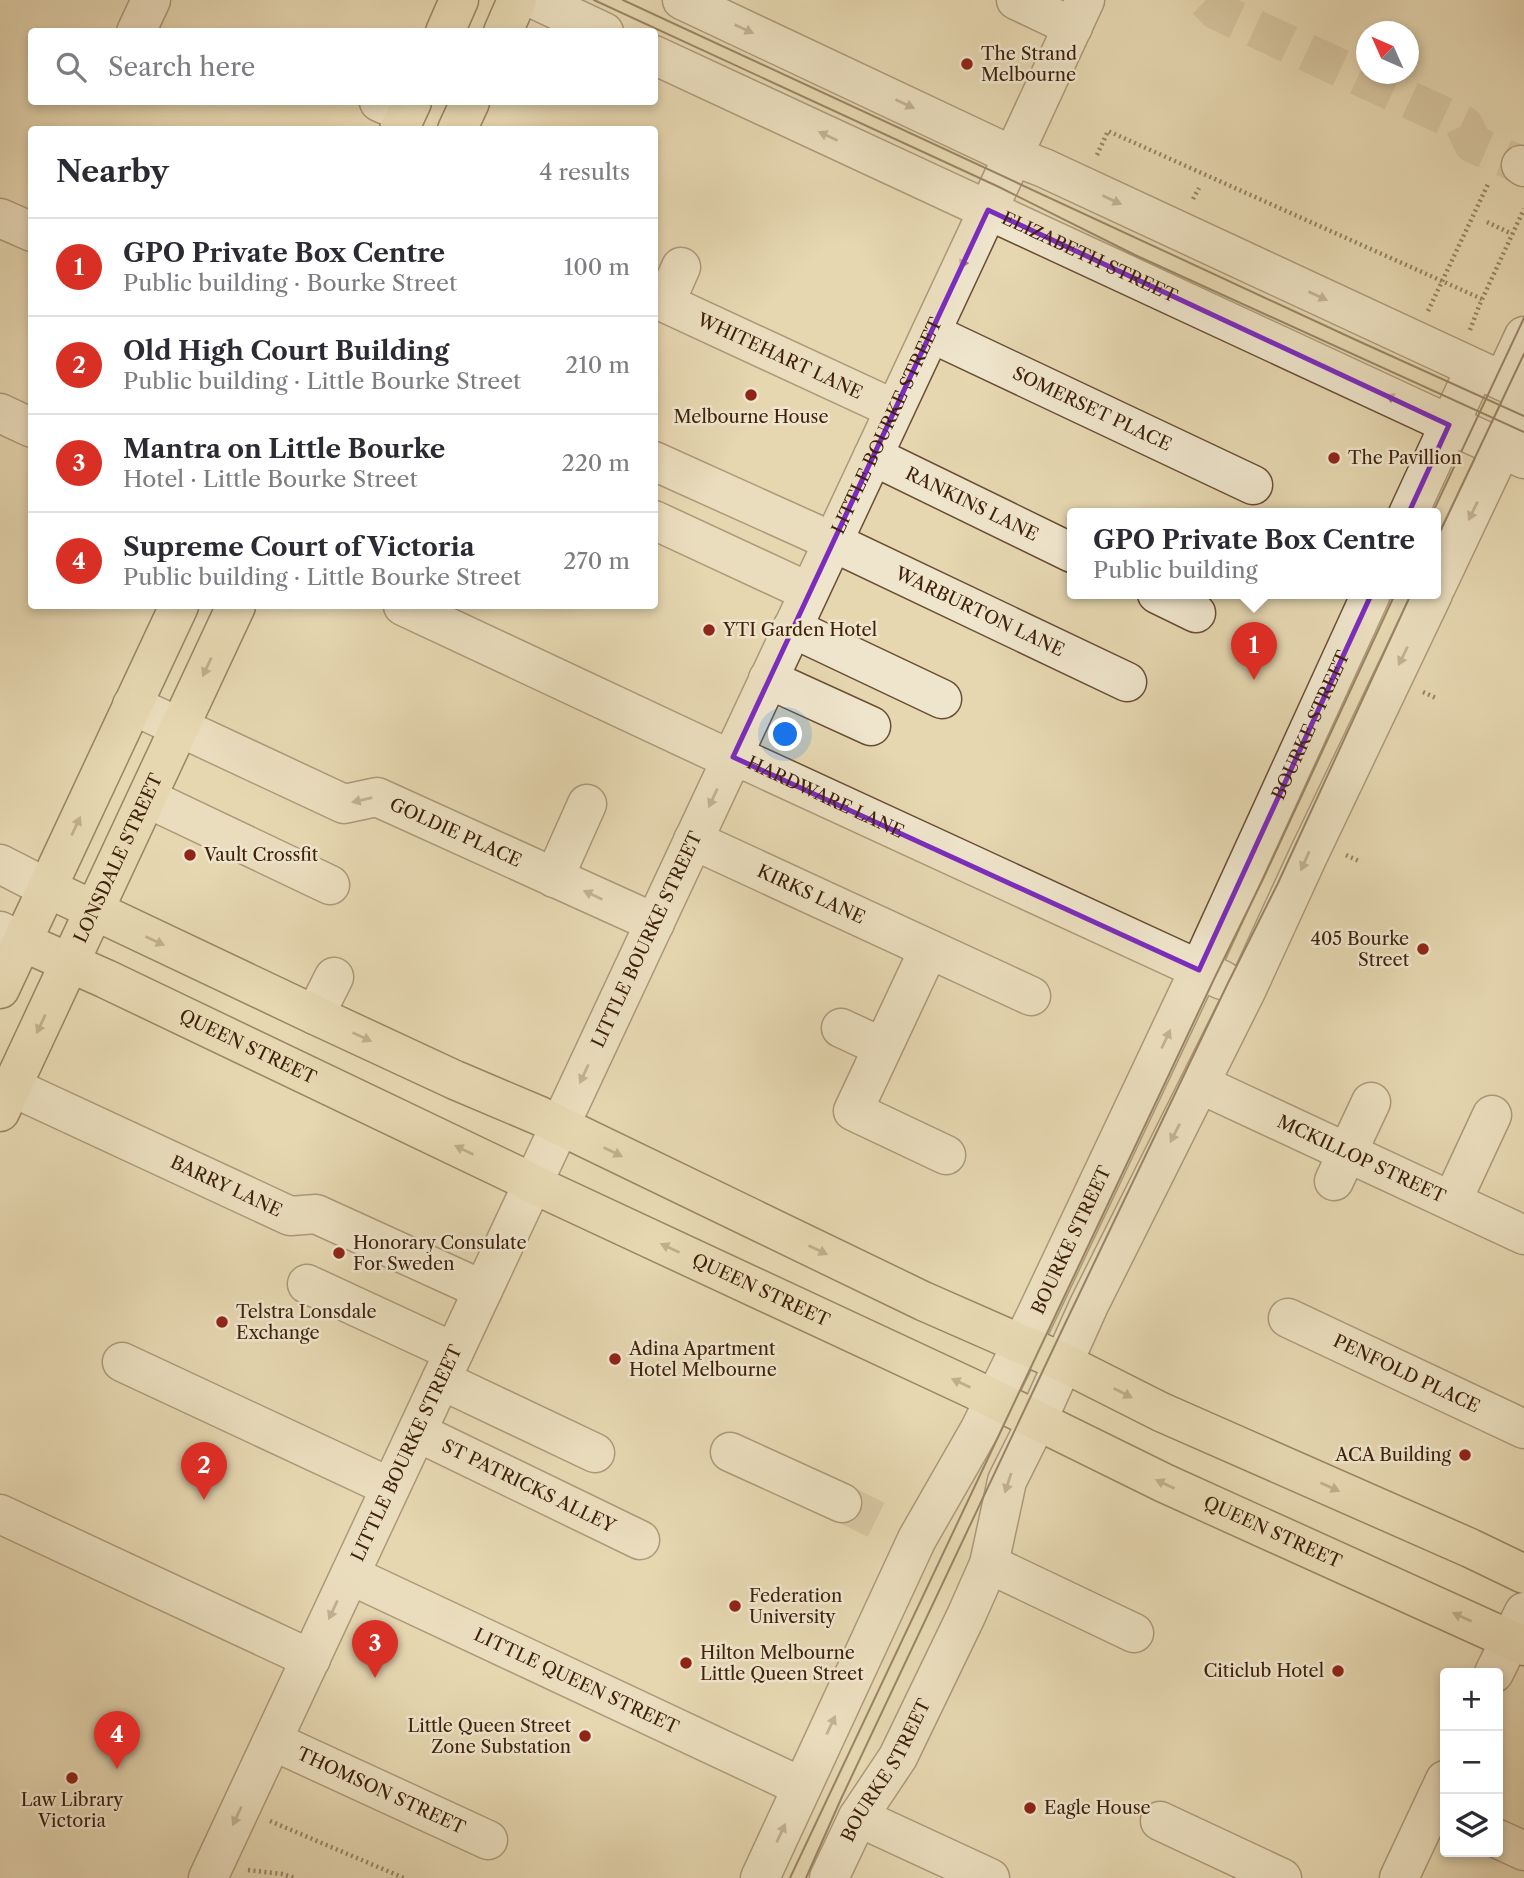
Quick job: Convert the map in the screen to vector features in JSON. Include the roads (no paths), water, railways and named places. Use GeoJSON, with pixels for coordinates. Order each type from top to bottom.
{"type":"FeatureCollection","features":[{"type":"Feature","properties":{"kind":"main road"},"geometry":{"type":"LineString","coordinates":[[505,28],[517,0]]}},
{"type":"Feature","properties":{"kind":"main road"},"geometry":{"type":"LineString","coordinates":[[459,126],[469,105]]}},
{"type":"Feature","properties":{"kind":"main road"},"geometry":{"type":"LineString","coordinates":[[0,989],[11,936],[47,888],[177,609]]}},
{"type":"Feature","properties":{"kind":"main road","name":"LONSDALE STREET"},"geometry":{"type":"LineString","coordinates":[[6,1099],[235,609]]}},
{"type":"Feature","properties":{"kind":"main road"},"geometry":{"type":"LineString","coordinates":[[47,888],[315,1016],[540,1116],[923,1301],[1062,1362],[1161,1412],[1524,1574]]}},
{"type":"Feature","properties":{"kind":"main road","name":"QUEEN STREET"},"geometry":{"type":"LineString","coordinates":[[11,936],[533,1184],[900,1354],[1164,1483],[1520,1632]]}},
{"type":"Feature","properties":{"kind":"main road"},"geometry":{"type":"LineString","coordinates":[[900,1354],[923,1301]]}},
{"type":"Feature","properties":{"kind":"street"},"geometry":{"type":"LineString","coordinates":[[138,28],[151,0]]}},
{"type":"Feature","properties":{"kind":"street"},"geometry":{"type":"LineString","coordinates":[[536,0],[596,28]]}},
{"type":"Feature","properties":{"kind":"street"},"geometry":{"type":"LineString","coordinates":[[682,0],[1013,156],[1499,375]]}},
{"type":"Feature","properties":{"kind":"street"},"geometry":{"type":"LineString","coordinates":[[1016,0],[1079,13]]}},
{"type":"Feature","properties":{"kind":"street","name":"LITTLE BOURKE STREET"},"geometry":{"type":"LineString","coordinates":[[208,1878],[1079,13]]}},
{"type":"Feature","properties":{"kind":"street","name":"ELIZABETH STREET"},"geometry":{"type":"LineString","coordinates":[[658,57],[1513,454]]}},
{"type":"Feature","properties":{"kind":"street"},"geometry":{"type":"LineString","coordinates":[[0,218],[28,230]]}},
{"type":"Feature","properties":{"kind":"street","name":"WHITEHART LANE"},"geometry":{"type":"LineString","coordinates":[[681,267],[663,309],[894,409]]}},
{"type":"Feature","properties":{"kind":"street","name":"SOMERSET PLACE"},"geometry":{"type":"LineString","coordinates":[[931,333],[1254,485]]}},
{"type":"Feature","properties":{"kind":"street"},"geometry":{"type":"LineString","coordinates":[[1411,508],[1449,425],[1499,375],[1524,336]]}},
{"type":"Feature","properties":{"kind":"street"},"geometry":{"type":"LineString","coordinates":[[1441,578],[1513,454],[1499,375]]}},
{"type":"Feature","properties":{"kind":"street"},"geometry":{"type":"LineString","coordinates":[[0,413],[28,426]]}},
{"type":"Feature","properties":{"kind":"street","name":"RANKINS LANE"},"geometry":{"type":"LineString","coordinates":[[873,456],[1067,551]]}},
{"type":"Feature","properties":{"kind":"street","name":"WARBURTON LANE"},"geometry":{"type":"LineString","coordinates":[[658,463],[1127,682]]}},
{"type":"Feature","properties":{"kind":"street"},"geometry":{"type":"LineString","coordinates":[[658,522],[809,592]]}},
{"type":"Feature","properties":{"kind":"street"},"geometry":{"type":"LineString","coordinates":[[1167,599],[1196,613]]}},
{"type":"Feature","properties":{"kind":"street","name":"BOURKE STREET"},"geometry":{"type":"LineString","coordinates":[[760,1878],[802,1787],[903,1532],[980,1429],[1199,970],[1369,599]]}},
{"type":"Feature","properties":{"kind":"street","name":"BOURKE STREET"},"geometry":{"type":"LineString","coordinates":[[829,1878],[858,1818],[898,1757],[989,1564],[1007,1481],[1089,1305],[1245,991],[1431,599]]}},
{"type":"Feature","properties":{"kind":"street","name":"HARDWARE LANE"},"geometry":{"type":"LineString","coordinates":[[409,609],[704,747],[760,766],[1245,991]]}},
{"type":"Feature","properties":{"kind":"street"},"geometry":{"type":"LineString","coordinates":[[792,628],[942,699]]}},
{"type":"Feature","properties":{"kind":"street"},"geometry":{"type":"LineString","coordinates":[[768,680],[871,726]]}},
{"type":"Feature","properties":{"kind":"street","name":"GOLDIE PLACE"},"geometry":{"type":"LineString","coordinates":[[132,705],[344,804],[376,797],[655,923]]}},
{"type":"Feature","properties":{"kind":"street"},"geometry":{"type":"LineString","coordinates":[[147,798],[330,885]]}},
{"type":"Feature","properties":{"kind":"street"},"geometry":{"type":"LineString","coordinates":[[554,878],[587,804]]}},
{"type":"Feature","properties":{"kind":"street","name":"KIRKS LANE"},"geometry":{"type":"LineString","coordinates":[[694,840],[1031,996]]}},
{"type":"Feature","properties":{"kind":"street"},"geometry":{"type":"LineString","coordinates":[[0,864],[47,888]]}},
{"type":"Feature","properties":{"kind":"street"},"geometry":{"type":"LineString","coordinates":[[929,949],[853,1111],[946,1155]]}},
{"type":"Feature","properties":{"kind":"street"},"geometry":{"type":"LineString","coordinates":[[315,1016],[334,977]]}},
{"type":"Feature","properties":{"kind":"street"},"geometry":{"type":"LineString","coordinates":[[841,1028],[882,1047]]}},
{"type":"Feature","properties":{"kind":"street","name":"MCKILLOP STREET"},"geometry":{"type":"LineString","coordinates":[[1200,1084],[1341,1167],[1452,1201],[1524,1235]]}},
{"type":"Feature","properties":{"kind":"street","name":"BARRY LANE"},"geometry":{"type":"LineString","coordinates":[[6,1099],[290,1216],[316,1214],[483,1290]]}},
{"type":"Feature","properties":{"kind":"street"},"geometry":{"type":"LineString","coordinates":[[1341,1167],[1371,1102]]}},
{"type":"Feature","properties":{"kind":"street"},"geometry":{"type":"LineString","coordinates":[[1452,1201],[1492,1115]]}},
{"type":"Feature","properties":{"kind":"street"},"geometry":{"type":"LineString","coordinates":[[307,1284],[595,1453]]}},
{"type":"Feature","properties":{"kind":"street","name":"PENFOLD PLACE"},"geometry":{"type":"LineString","coordinates":[[1288,1318],[1524,1429]]}},
{"type":"Feature","properties":{"kind":"street"},"geometry":{"type":"LineString","coordinates":[[122,1362],[390,1487]]}},
{"type":"Feature","properties":{"kind":"street","name":"ST PATRICKS ALLEY"},"geometry":{"type":"LineString","coordinates":[[416,1432],[640,1540]]}},
{"type":"Feature","properties":{"kind":"street"},"geometry":{"type":"LineString","coordinates":[[730,1452],[842,1503]]}},
{"type":"Feature","properties":{"kind":"street"},"geometry":{"type":"LineString","coordinates":[[0,1514],[311,1659]]}},
{"type":"Feature","properties":{"kind":"street"},"geometry":{"type":"LineString","coordinates":[[989,1564],[1134,1633]]}},
{"type":"Feature","properties":{"kind":"street","name":"LITTLE QUEEN STREET"},"geometry":{"type":"LineString","coordinates":[[350,1575],[802,1787]]}},
{"type":"Feature","properties":{"kind":"street"},"geometry":{"type":"LineString","coordinates":[[1497,1668],[1520,1632]]}},
{"type":"Feature","properties":{"kind":"street","name":"THOMSON STREET"},"geometry":{"type":"LineString","coordinates":[[273,1741],[488,1840]]}},
{"type":"Feature","properties":{"kind":"street"},"geometry":{"type":"LineString","coordinates":[[1399,1878],[1440,1803]]}},
{"type":"Feature","properties":{"kind":"street"},"geometry":{"type":"LineString","coordinates":[[858,1818],[990,1878]]}},
{"type":"Feature","properties":{"kind":"street"},"geometry":{"type":"LineString","coordinates":[[1160,1821],[1282,1878]]}},
{"type":"Feature","properties":{"kind":"street"},"geometry":{"type":"LineString","coordinates":[[1503,1841],[1524,1851]]}},
{"type":"Feature","properties":{"kind":"tunnel"},"geometry":{"type":"LineString","coordinates":[[1206,0],[1217,11],[1464,125],[1473,144],[1521,165]]}},
{"type":"Feature","properties":{"kind":"tunnel"},"geometry":{"type":"LineString","coordinates":[[842,1503],[889,1526]]}},
{"type":"Feature","properties":{"kind":"tram line"},"geometry":{"type":"LineString","coordinates":[[594,0],[655,28]]}},
{"type":"Feature","properties":{"kind":"tram line"},"geometry":{"type":"LineString","coordinates":[[623,0],[1524,416]]}},
{"type":"Feature","properties":{"kind":"tram line"},"geometry":{"type":"LineString","coordinates":[[658,30],[999,187],[1135,255],[1524,432]]}},
{"type":"Feature","properties":{"kind":"tram line"},"geometry":{"type":"LineString","coordinates":[[1435,508],[1524,318]]}},
{"type":"Feature","properties":{"kind":"tram line"},"geometry":{"type":"LineString","coordinates":[[1441,529],[1524,354]]}},
{"type":"Feature","properties":{"kind":"tram line"},"geometry":{"type":"LineString","coordinates":[[790,1878],[1393,599]]}},
{"type":"Feature","properties":{"kind":"tram line"},"geometry":{"type":"LineString","coordinates":[[806,1878],[1063,1328],[1278,883],[1409,599]]}},
{"type":"Feature","properties":{"kind":"place","name":"The Strand Melbourne"},"geometry":{"type":"Point","coordinates":[967,64]}},
{"type":"Feature","properties":{"kind":"place","name":"Melbourne House"},"geometry":{"type":"Point","coordinates":[751,395]}},
{"type":"Feature","properties":{"kind":"place","name":"The Pavillion"},"geometry":{"type":"Point","coordinates":[1334,458]}},
{"type":"Feature","properties":{"kind":"place","name":"YTI Garden Hotel"},"geometry":{"type":"Point","coordinates":[709,630]}},
{"type":"Feature","properties":{"kind":"place","name":"GPO Private Box Centre"},"geometry":{"type":"Point","coordinates":[1254,680]}},
{"type":"Feature","properties":{"kind":"place","name":"Vault Crossfit"},"geometry":{"type":"Point","coordinates":[190,855]}},
{"type":"Feature","properties":{"kind":"place","name":"405 Bourke Street"},"geometry":{"type":"Point","coordinates":[1423,949]}},
{"type":"Feature","properties":{"kind":"place","name":"Honorary Consulate For Sweden"},"geometry":{"type":"Point","coordinates":[339,1253]}},
{"type":"Feature","properties":{"kind":"place","name":"Telstra Lonsdale Exchange"},"geometry":{"type":"Point","coordinates":[222,1322]}},
{"type":"Feature","properties":{"kind":"place","name":"Adina Apartment Hotel Melbourne"},"geometry":{"type":"Point","coordinates":[615,1359]}},
{"type":"Feature","properties":{"kind":"place","name":"ACA Building"},"geometry":{"type":"Point","coordinates":[1465,1455]}},
{"type":"Feature","properties":{"kind":"place","name":"Old High Court Building"},"geometry":{"type":"Point","coordinates":[204,1500]}},
{"type":"Feature","properties":{"kind":"place","name":"Federation University"},"geometry":{"type":"Point","coordinates":[735,1606]}},
{"type":"Feature","properties":{"kind":"place","name":"Hilton Melbourne Little Queen Street"},"geometry":{"type":"Point","coordinates":[686,1663]}},
{"type":"Feature","properties":{"kind":"place","name":"Citiclub Hotel"},"geometry":{"type":"Point","coordinates":[1338,1671]}},
{"type":"Feature","properties":{"kind":"place","name":"Mantra on Little Bourke"},"geometry":{"type":"Point","coordinates":[375,1678]}},
{"type":"Feature","properties":{"kind":"place","name":"Little Queen Street Zone Substation"},"geometry":{"type":"Point","coordinates":[585,1736]}},
{"type":"Feature","properties":{"kind":"place","name":"Supreme Court of Victoria"},"geometry":{"type":"Point","coordinates":[117,1769]}},
{"type":"Feature","properties":{"kind":"place","name":"Law Library Victoria"},"geometry":{"type":"Point","coordinates":[72,1778]}},
{"type":"Feature","properties":{"kind":"place","name":"Eagle House"},"geometry":{"type":"Point","coordinates":[1030,1808]}}]}
